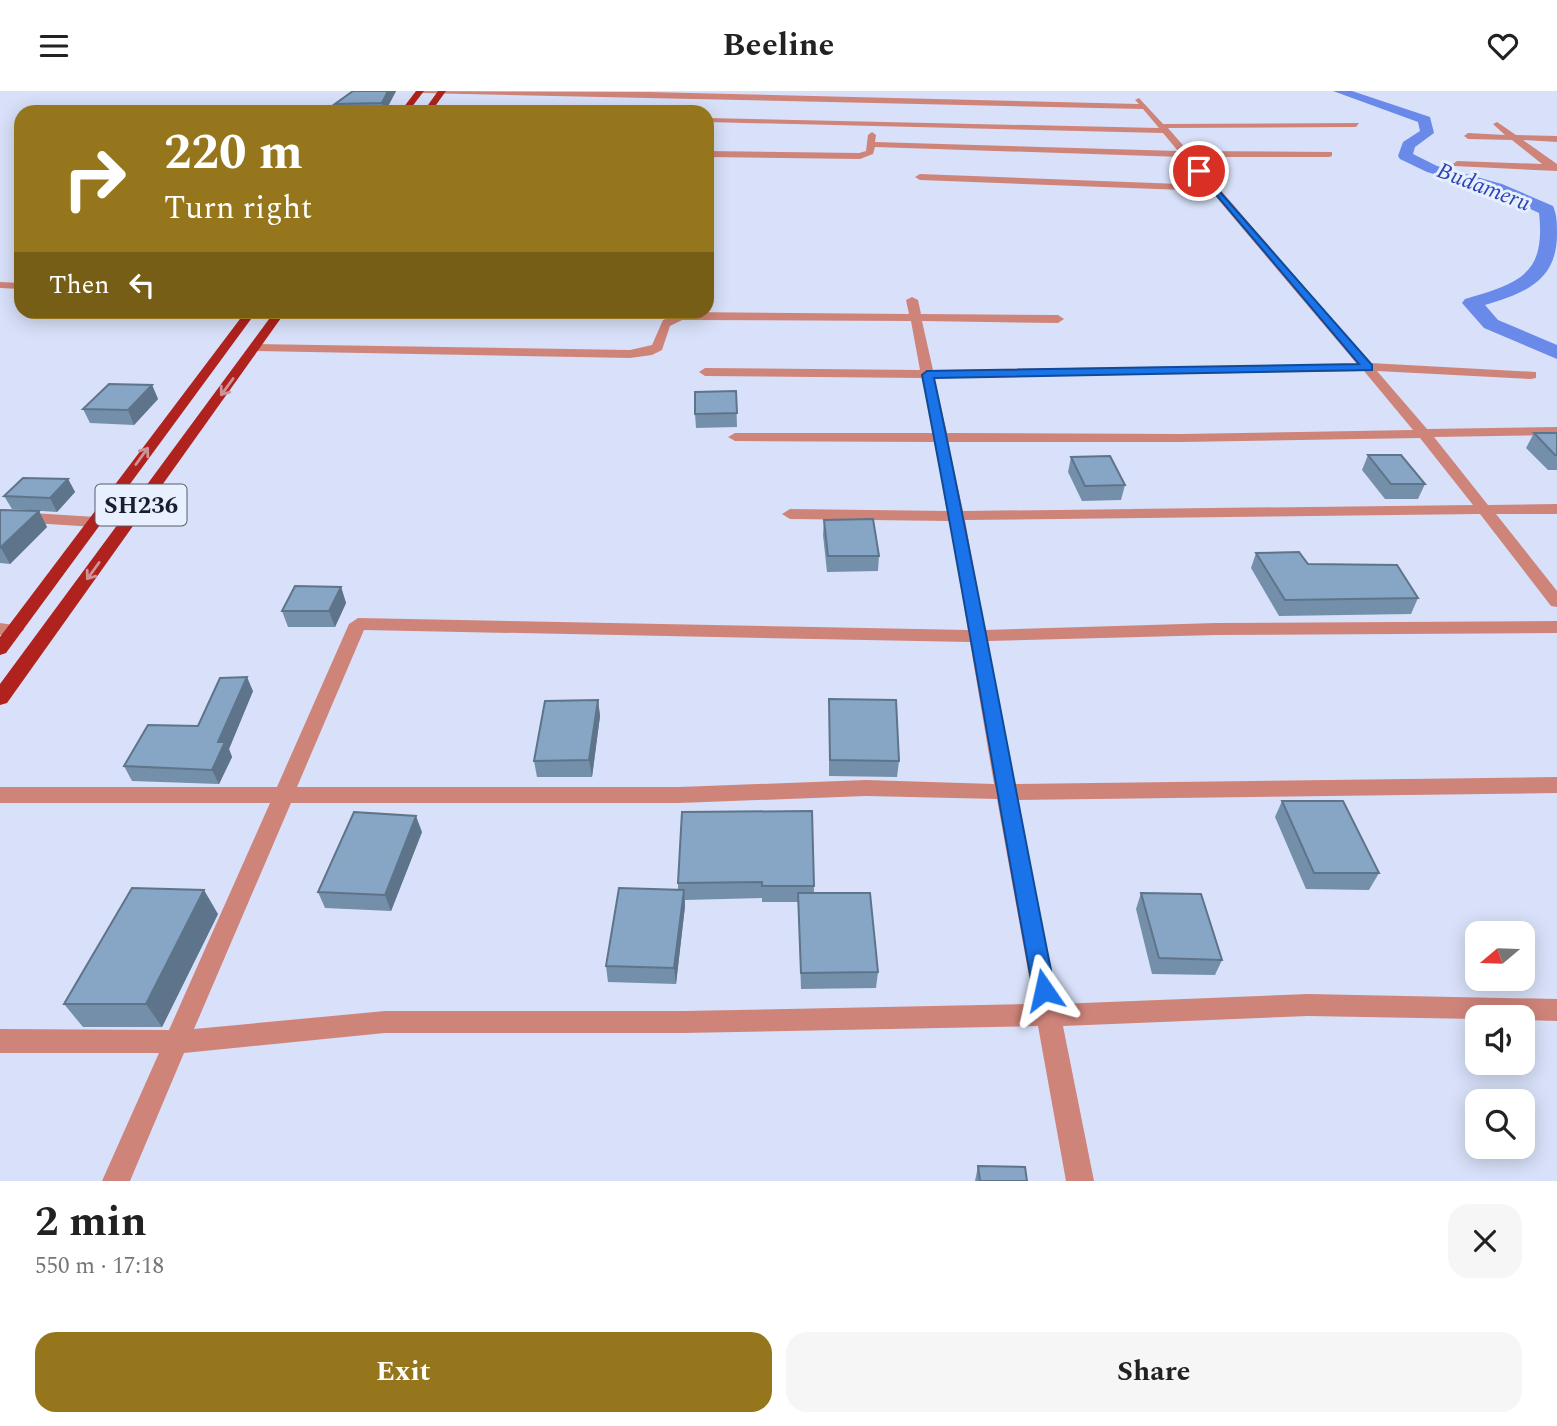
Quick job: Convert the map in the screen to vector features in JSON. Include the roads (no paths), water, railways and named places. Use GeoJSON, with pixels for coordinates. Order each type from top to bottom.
{"type":"FeatureCollection","features":[{"type":"Feature","properties":{"kind":"main road"},"geometry":{"type":"LineString","coordinates":[[409,105],[420,91]]}},
{"type":"Feature","properties":{"kind":"main road"},"geometry":{"type":"LineString","coordinates":[[431,105],[442,91]]}},
{"type":"Feature","properties":{"kind":"main road","name":"SH236"},"geometry":{"type":"LineString","coordinates":[[0,649],[7,630],[96,521],[246,319]]}},
{"type":"Feature","properties":{"kind":"main road","name":"SH236"},"geometry":{"type":"LineString","coordinates":[[0,698],[275,319]]}},
{"type":"Feature","properties":{"kind":"street"},"geometry":{"type":"LineString","coordinates":[[420,91],[877,95],[1142,103],[1424,434],[1557,603]]}},
{"type":"Feature","properties":{"kind":"street"},"geometry":{"type":"LineString","coordinates":[[714,154],[866,155],[870,152],[877,95]]}},
{"type":"Feature","properties":{"kind":"street"},"geometry":{"type":"LineString","coordinates":[[714,120],[1164,129],[1356,125]]}},
{"type":"Feature","properties":{"kind":"street"},"geometry":{"type":"LineString","coordinates":[[1497,124],[1555,168]]}},
{"type":"Feature","properties":{"kind":"street"},"geometry":{"type":"LineString","coordinates":[[1468,136],[1557,139]]}},
{"type":"Feature","properties":{"kind":"street"},"geometry":{"type":"LineString","coordinates":[[871,144],[1185,154],[1328,154]]}},
{"type":"Feature","properties":{"kind":"street"},"geometry":{"type":"LineString","coordinates":[[1457,164],[1555,168]]}},
{"type":"Feature","properties":{"kind":"street"},"geometry":{"type":"LineString","coordinates":[[920,177],[1214,188]]}},
{"type":"Feature","properties":{"kind":"street"},"geometry":{"type":"LineString","coordinates":[[714,315],[914,309],[1058,319]]}},
{"type":"Feature","properties":{"kind":"street"},"geometry":{"type":"LineString","coordinates":[[914,309],[957,516],[977,636],[1080,1181]]}},
{"type":"Feature","properties":{"kind":"street"},"geometry":{"type":"LineString","coordinates":[[256,347],[630,354],[648,352],[658,347],[666,322],[670,319]]}},
{"type":"Feature","properties":{"kind":"street"},"geometry":{"type":"LineString","coordinates":[[705,372],[927,375],[1367,368],[1531,375]]}},
{"type":"Feature","properties":{"kind":"street"},"geometry":{"type":"LineString","coordinates":[[735,437],[941,439],[1557,431]]}},
{"type":"Feature","properties":{"kind":"street"},"geometry":{"type":"LineString","coordinates":[[790,514],[957,516],[1557,509]]}},
{"type":"Feature","properties":{"kind":"street"},"geometry":{"type":"LineString","coordinates":[[0,516],[96,521]]}},
{"type":"Feature","properties":{"kind":"street"},"geometry":{"type":"LineString","coordinates":[[117,1181],[358,624],[977,636],[1216,629],[1557,627]]}},
{"type":"Feature","properties":{"kind":"street"},"geometry":{"type":"LineString","coordinates":[[0,795],[286,793],[679,796],[866,788],[1006,792],[1557,785]]}},
{"type":"Feature","properties":{"kind":"street"},"geometry":{"type":"LineString","coordinates":[[0,1041],[178,1042],[384,1022],[683,1022],[1049,1015],[1308,1005],[1557,1010]]}},
{"type":"Feature","properties":{"kind":"waterway","name":"Budameru"},"geometry":{"type":"LineString","coordinates":[[1339,91],[1425,120],[1427,133],[1408,145],[1405,156],[1432,169],[1496,187],[1547,210],[1550,245],[1538,271],[1519,286],[1472,303],[1491,324],[1557,353]]}}]}
